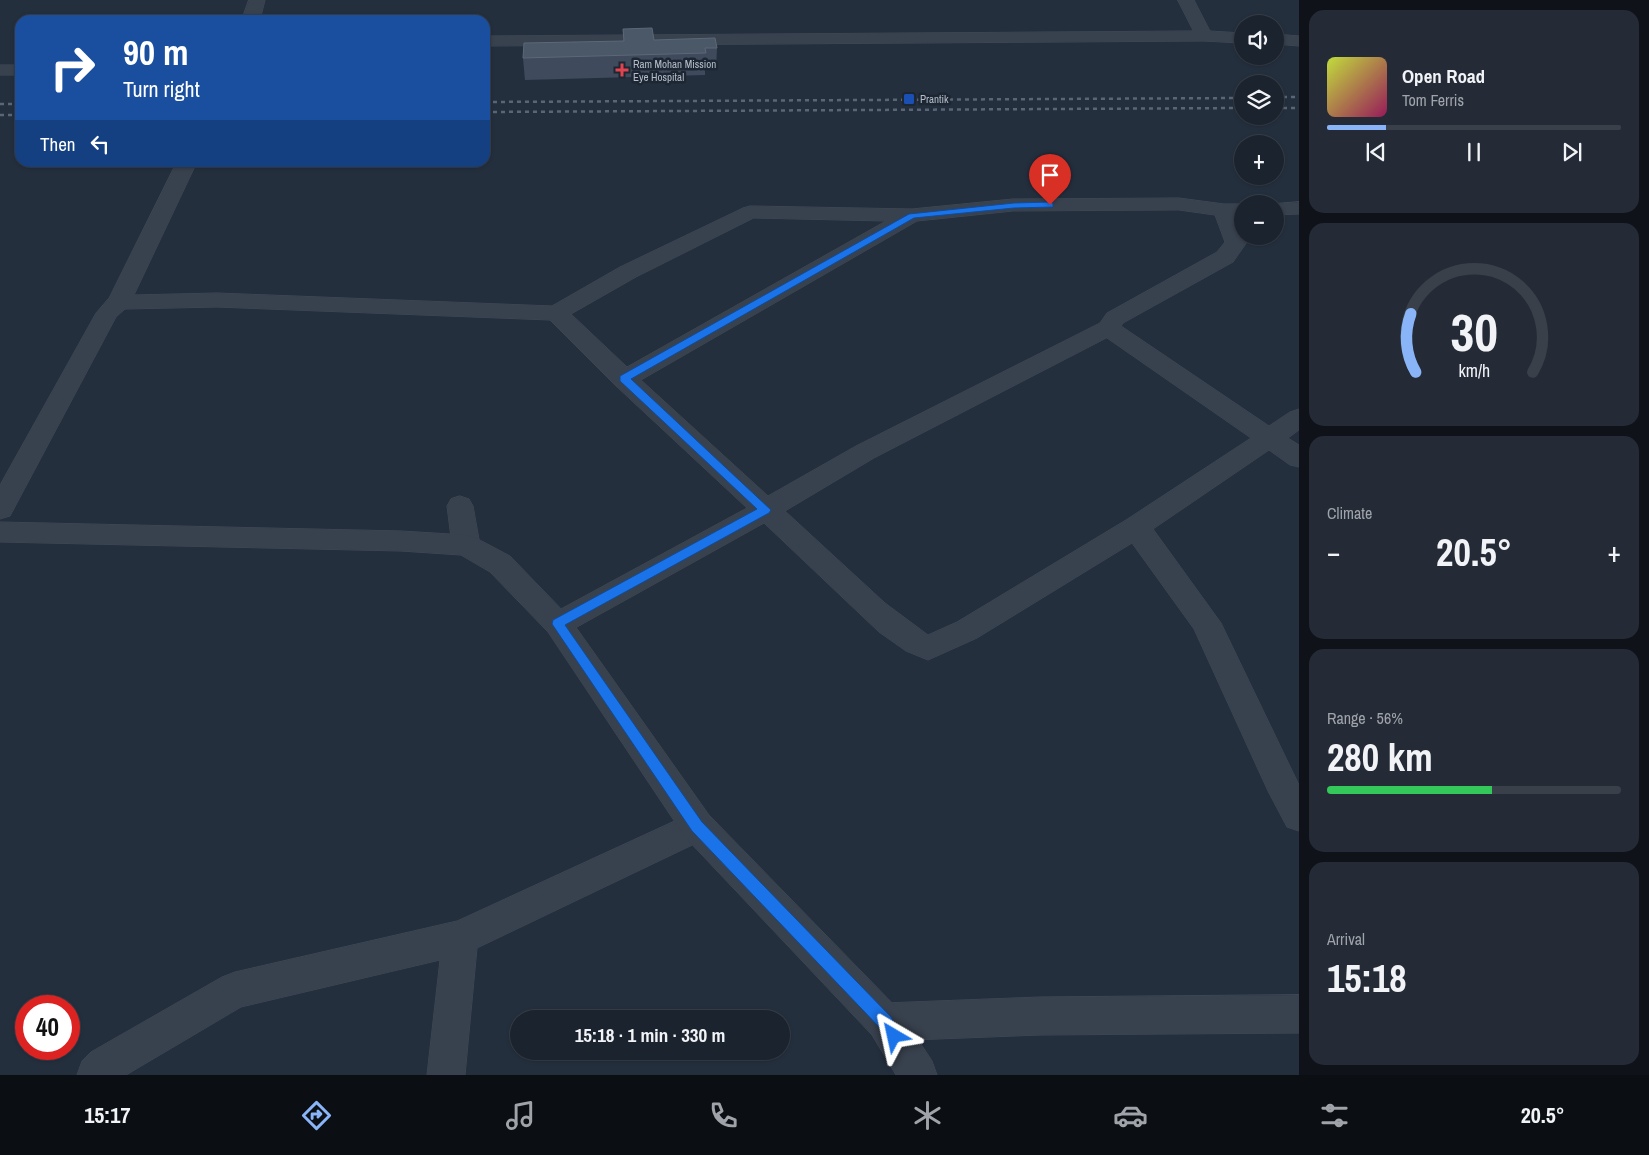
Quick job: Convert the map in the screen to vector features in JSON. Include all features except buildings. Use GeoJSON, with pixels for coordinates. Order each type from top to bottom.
{"type":"FeatureCollection","features":[{"type":"Feature","properties":{"kind":"street"},"geometry":{"type":"LineString","coordinates":[[252,15],[257,0]]}},
{"type":"Feature","properties":{"kind":"street"},"geometry":{"type":"LineString","coordinates":[[1186,0],[1204,36]]}},
{"type":"Feature","properties":{"kind":"street"},"geometry":{"type":"LineString","coordinates":[[490,41],[1204,36],[1234,38]]}},
{"type":"Feature","properties":{"kind":"street"},"geometry":{"type":"LineString","coordinates":[[1284,39],[1299,40]]}},
{"type":"Feature","properties":{"kind":"street"},"geometry":{"type":"LineString","coordinates":[[0,70],[15,70]]}},
{"type":"Feature","properties":{"kind":"street"},"geometry":{"type":"LineString","coordinates":[[0,509],[108,313],[119,302],[185,167]]}},
{"type":"Feature","properties":{"kind":"street"},"geometry":{"type":"LineString","coordinates":[[119,302],[217,300],[556,313],[628,272],[750,212],[912,215],[1014,205],[1179,204],[1233,210],[1236,242],[1225,257],[1115,318],[1108,328],[865,452],[765,510],[558,624]]}},
{"type":"Feature","properties":{"kind":"street"},"geometry":{"type":"LineString","coordinates":[[1284,209],[1299,208]]}},
{"type":"Feature","properties":{"kind":"street"},"geometry":{"type":"LineString","coordinates":[[624,378],[912,215]]}},
{"type":"Feature","properties":{"kind":"street"},"geometry":{"type":"LineString","coordinates":[[556,313],[765,510],[889,621],[919,645],[928,648],[967,630],[1136,527],[1299,418]]}},
{"type":"Feature","properties":{"kind":"street"},"geometry":{"type":"LineString","coordinates":[[1108,328],[1299,458]]}},
{"type":"Feature","properties":{"kind":"street"},"geometry":{"type":"LineString","coordinates":[[460,506],[466,545]]}},
{"type":"Feature","properties":{"kind":"street"},"geometry":{"type":"LineString","coordinates":[[1136,527],[1206,622],[1279,781],[1299,816]]}},
{"type":"Feature","properties":{"kind":"street"},"geometry":{"type":"LineString","coordinates":[[0,532],[401,541],[466,545],[500,564],[558,624],[697,826],[885,1022],[918,1075]]}},
{"type":"Feature","properties":{"kind":"street"},"geometry":{"type":"LineString","coordinates":[[96,1075],[105,1066],[235,990],[460,938],[697,826]]}},
{"type":"Feature","properties":{"kind":"street"},"geometry":{"type":"LineString","coordinates":[[446,1075],[460,938]]}},
{"type":"Feature","properties":{"kind":"street"},"geometry":{"type":"LineString","coordinates":[[885,1022],[987,1016],[1299,1014]]}},
{"type":"Feature","properties":{"kind":"railway"},"geometry":{"type":"LineString","coordinates":[[1284,97],[1299,97]]}},
{"type":"Feature","properties":{"kind":"railway"},"geometry":{"type":"LineString","coordinates":[[490,102],[1234,98]]}},
{"type":"Feature","properties":{"kind":"railway"},"geometry":{"type":"LineString","coordinates":[[0,104],[15,104]]}},
{"type":"Feature","properties":{"kind":"railway"},"geometry":{"type":"LineString","coordinates":[[490,112],[1234,108]]}},
{"type":"Feature","properties":{"kind":"railway"},"geometry":{"type":"LineString","coordinates":[[1284,108],[1299,108]]}},
{"type":"Feature","properties":{"kind":"railway"},"geometry":{"type":"LineString","coordinates":[[0,115],[15,115]]}},
{"type":"Feature","properties":{"kind":"place","name":"Ram Mohan Mission Eye Hospital"},"geometry":{"type":"Point","coordinates":[622,70]}},
{"type":"Feature","properties":{"kind":"place","name":"Prantik"},"geometry":{"type":"Point","coordinates":[909,99]}},
{"type":"Feature","properties":{"kind":"route"},"geometry":{"type":"LineString","coordinates":[[894,1036],[885,1022],[697,826],[558,624],[765,510],[624,378],[912,215],[1014,205],[1050,205]]}}]}
